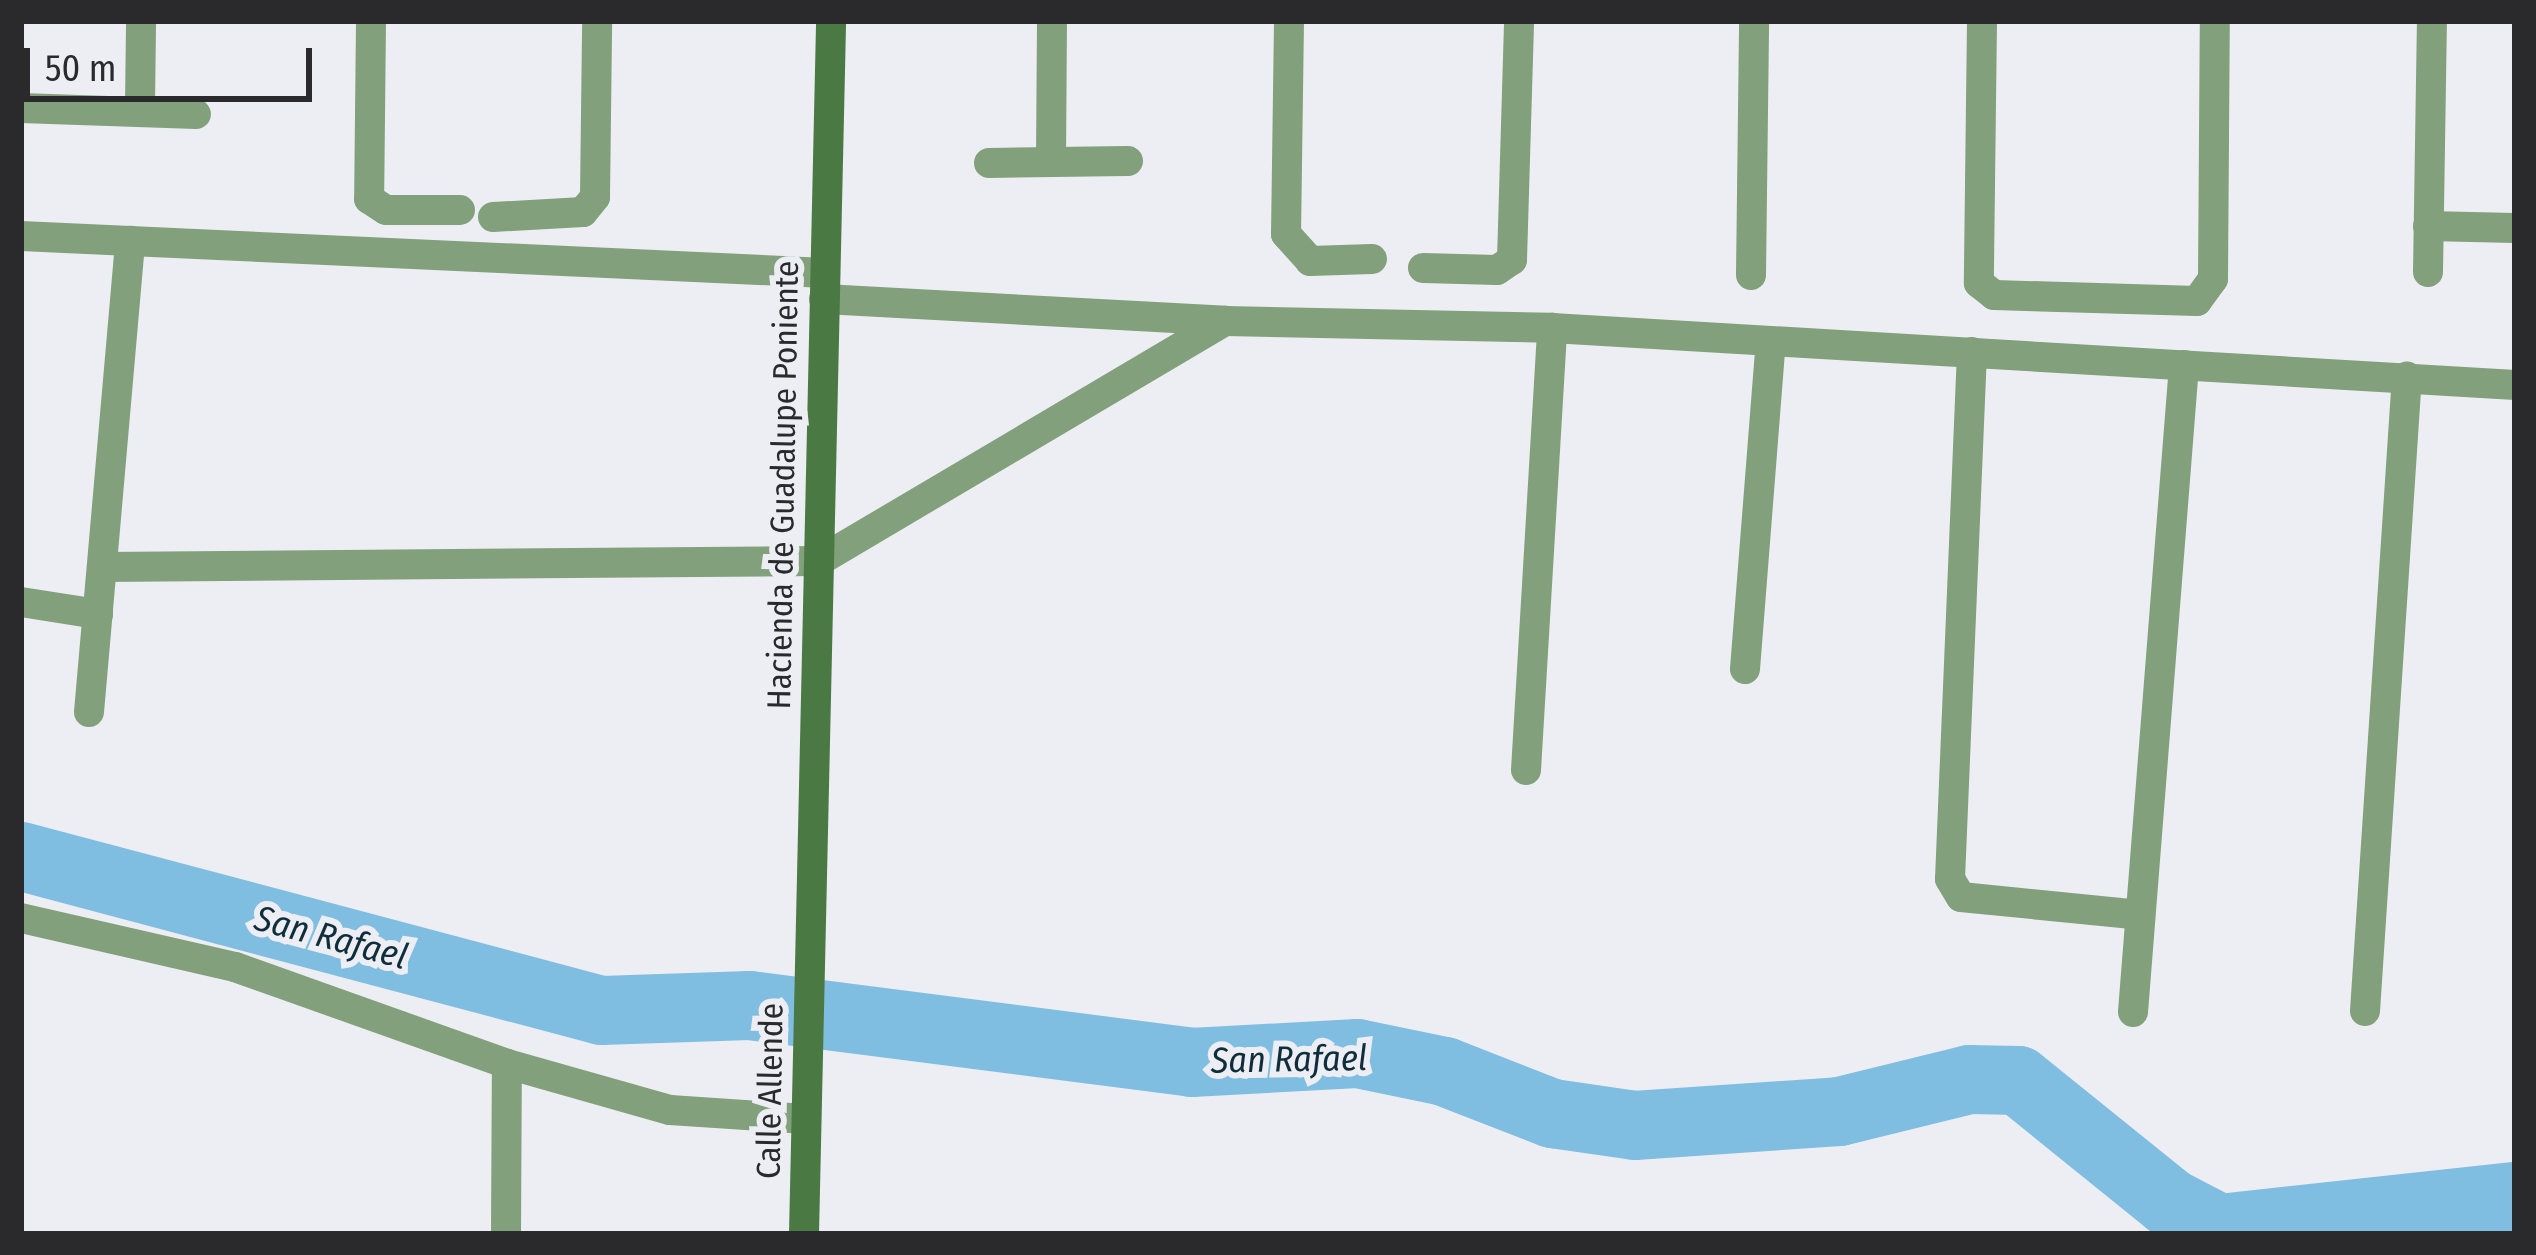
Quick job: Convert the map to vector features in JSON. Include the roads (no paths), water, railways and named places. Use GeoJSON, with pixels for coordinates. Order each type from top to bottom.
{"type":"FeatureCollection","features":[{"type":"Feature","properties":{"kind":"street"},"geometry":{"type":"LineString","coordinates":[[140,107],[141,21]]}},
{"type":"Feature","properties":{"kind":"street"},"geometry":{"type":"LineString","coordinates":[[371,21],[368,200],[386,210],[460,210]]}},
{"type":"Feature","properties":{"kind":"street"},"geometry":{"type":"LineString","coordinates":[[493,217],[583,212],[595,197],[597,21]]}},
{"type":"Feature","properties":{"kind":"street","name":"Hacienda de Guadalupe Poniente"},"geometry":{"type":"LineString","coordinates":[[810,950],[831,21]]}},
{"type":"Feature","properties":{"kind":"street"},"geometry":{"type":"LineString","coordinates":[[1051,162],[1052,21]]}},
{"type":"Feature","properties":{"kind":"street"},"geometry":{"type":"LineString","coordinates":[[1288,21],[1286,234],[1310,261],[1372,260]]}},
{"type":"Feature","properties":{"kind":"street"},"geometry":{"type":"LineString","coordinates":[[1423,268],[1497,271],[1512,260],[1519,21]]}},
{"type":"Feature","properties":{"kind":"street"},"geometry":{"type":"LineString","coordinates":[[1751,275],[1754,21]]}},
{"type":"Feature","properties":{"kind":"street"},"geometry":{"type":"LineString","coordinates":[[1982,21],[1979,283],[1994,295],[2197,302],[2213,279],[2215,21]]}},
{"type":"Feature","properties":{"kind":"street"},"geometry":{"type":"LineString","coordinates":[[2428,272],[2432,21]]}},
{"type":"Feature","properties":{"kind":"street"},"geometry":{"type":"LineString","coordinates":[[21,108],[140,107],[196,114]]}},
{"type":"Feature","properties":{"kind":"street"},"geometry":{"type":"LineString","coordinates":[[988,164],[1128,161]]}},
{"type":"Feature","properties":{"kind":"street"},"geometry":{"type":"LineString","coordinates":[[2428,226],[2515,228]]}},
{"type":"Feature","properties":{"kind":"street"},"geometry":{"type":"LineString","coordinates":[[21,236],[825,286],[1225,321],[1552,328],[2515,385]]}},
{"type":"Feature","properties":{"kind":"street"},"geometry":{"type":"LineString","coordinates":[[89,712],[130,241]]}},
{"type":"Feature","properties":{"kind":"street"},"geometry":{"type":"LineString","coordinates":[[102,567],[819,561],[1225,321]]}},
{"type":"Feature","properties":{"kind":"street"},"geometry":{"type":"LineString","coordinates":[[1526,770],[1552,328]]}},
{"type":"Feature","properties":{"kind":"street"},"geometry":{"type":"LineString","coordinates":[[1745,669],[1771,342]]}},
{"type":"Feature","properties":{"kind":"street"},"geometry":{"type":"LineString","coordinates":[[1972,352],[1949,879],[1960,897],[2140,915]]}},
{"type":"Feature","properties":{"kind":"street"},"geometry":{"type":"LineString","coordinates":[[2133,1012],[2184,365]]}},
{"type":"Feature","properties":{"kind":"street"},"geometry":{"type":"LineString","coordinates":[[2365,1011],[2407,376]]}},
{"type":"Feature","properties":{"kind":"street"},"geometry":{"type":"LineString","coordinates":[[21,602],[98,614]]}},
{"type":"Feature","properties":{"kind":"street"},"geometry":{"type":"LineString","coordinates":[[21,918],[235,968],[507,1064],[670,1110],[806,1119]]}},
{"type":"Feature","properties":{"kind":"street","name":"Calle Allende"},"geometry":{"type":"LineString","coordinates":[[804,1234],[810,950]]}},
{"type":"Feature","properties":{"kind":"street"},"geometry":{"type":"LineString","coordinates":[[506,1234],[507,1064]]}},
{"type":"Feature","properties":{"kind":"waterway","name":"San Rafael"},"geometry":{"type":"LineString","coordinates":[[21,856],[601,1010],[749,1005],[1191,1062],[1357,1053],[1444,1071],[1552,1113],[1634,1125],[1839,1111],[1969,1079],[2018,1080],[2169,1202],[2219,1228],[2515,1196]]}}]}
